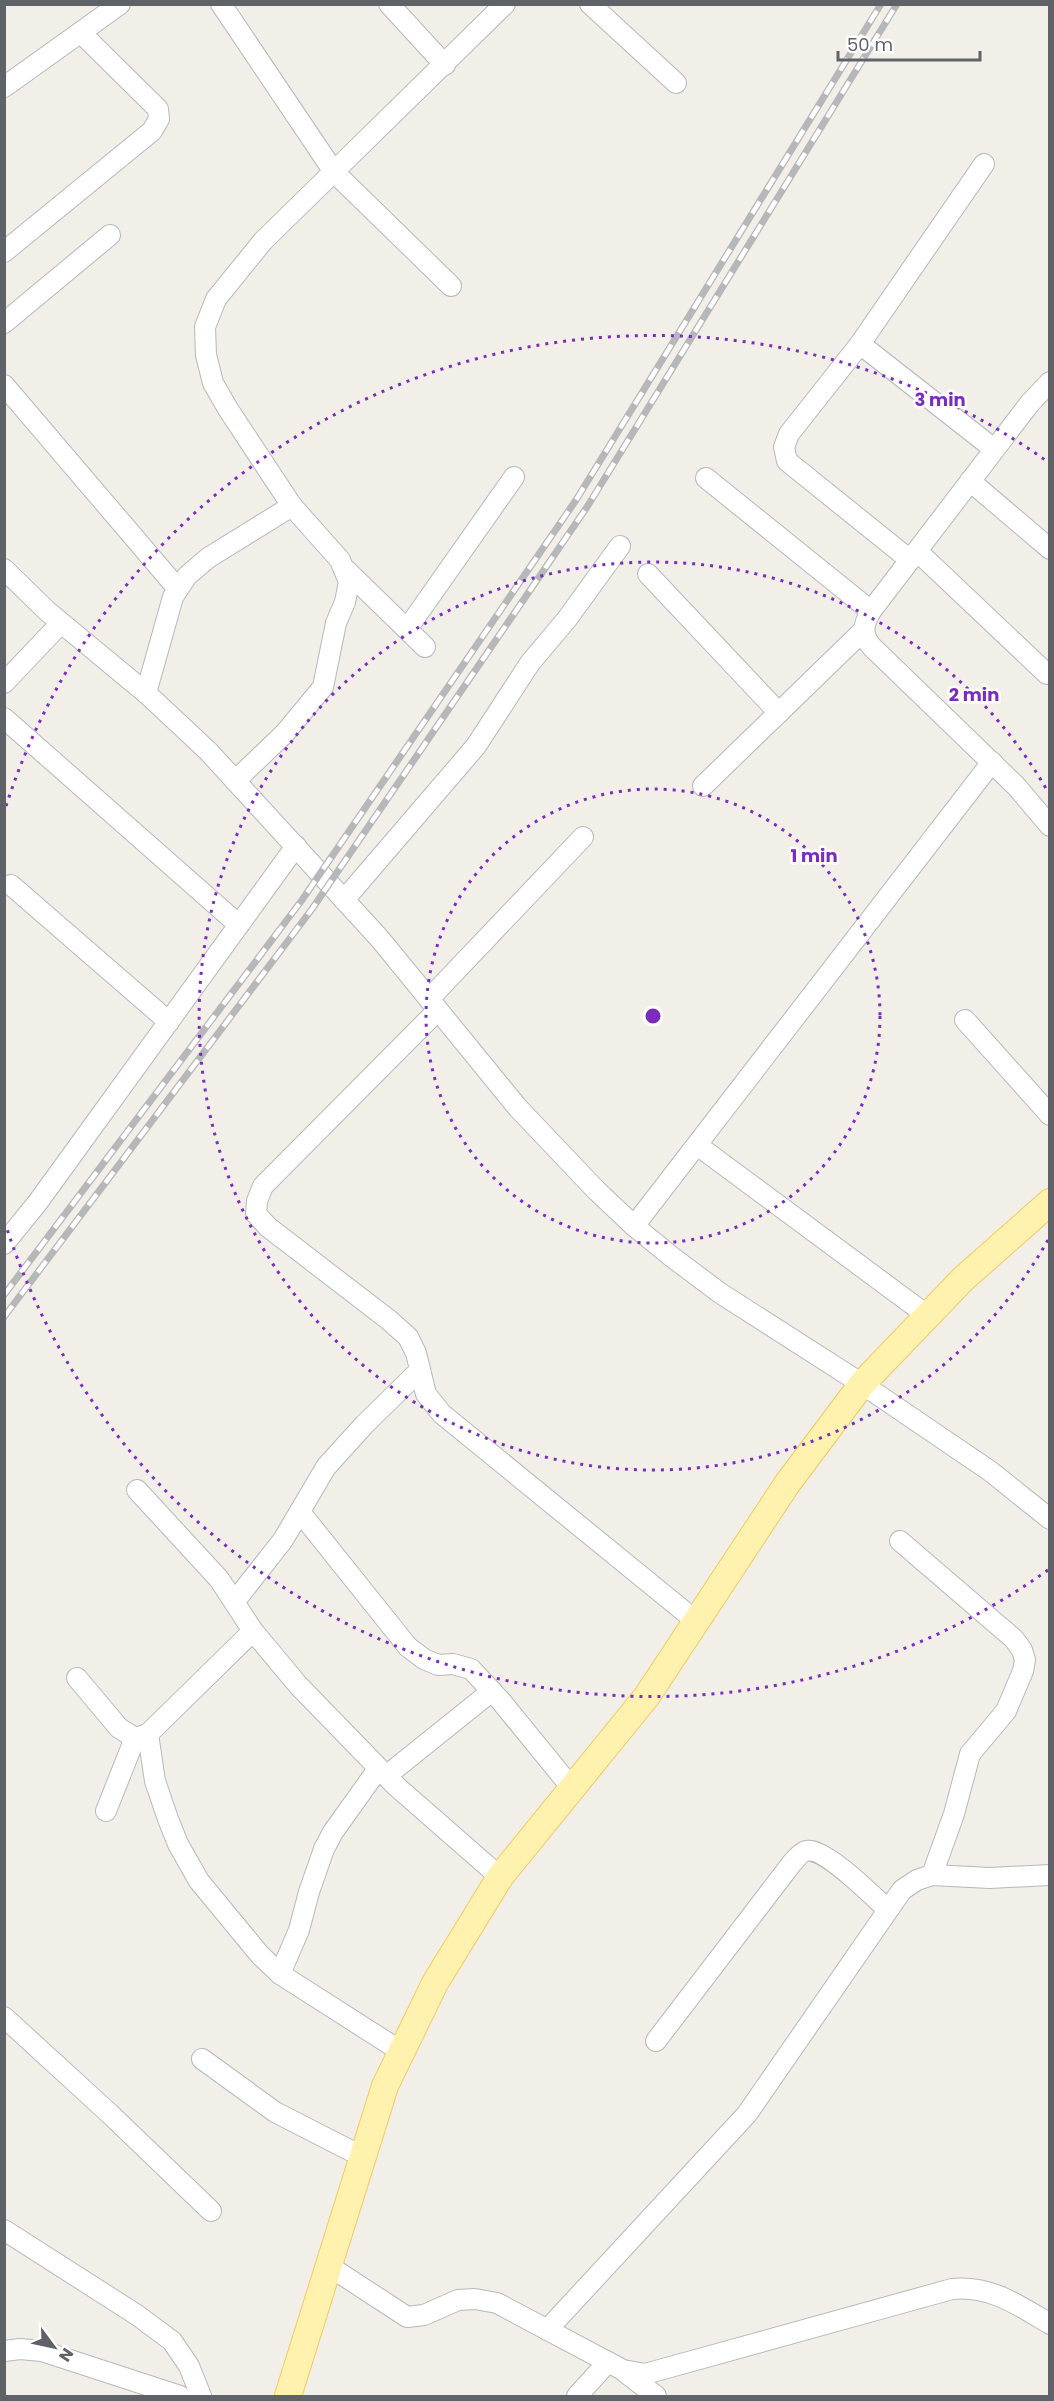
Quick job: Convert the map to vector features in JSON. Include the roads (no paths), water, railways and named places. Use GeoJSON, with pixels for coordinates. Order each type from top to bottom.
{"type":"FeatureCollection","features":[{"type":"Feature","properties":{"kind":"main road"},"geometry":{"type":"LineString","coordinates":[[288,2397],[385,2085],[435,1983],[500,1877],[647,1696],[787,1484],[862,1384],[963,1279],[1050,1202]]}},
{"type":"Feature","properties":{"kind":"street"},"geometry":{"type":"LineString","coordinates":[[4,87],[120,4]]}},
{"type":"Feature","properties":{"kind":"street"},"geometry":{"type":"LineString","coordinates":[[220,4],[334,172],[451,286]]}},
{"type":"Feature","properties":{"kind":"street"},"geometry":{"type":"LineString","coordinates":[[389,4],[445,65]]}},
{"type":"Feature","properties":{"kind":"street"},"geometry":{"type":"LineString","coordinates":[[424,647],[346,570],[340,560],[292,506],[213,383],[206,355],[205,327],[216,298],[263,241],[505,4]]}},
{"type":"Feature","properties":{"kind":"street"},"geometry":{"type":"LineString","coordinates":[[590,4],[676,83]]}},
{"type":"Feature","properties":{"kind":"street"},"geometry":{"type":"LineString","coordinates":[[4,252],[152,131],[159,119],[158,109],[81,33]]}},
{"type":"Feature","properties":{"kind":"street"},"geometry":{"type":"LineString","coordinates":[[984,164],[860,344],[789,434],[784,447],[787,462],[914,555],[1047,674]]}},
{"type":"Feature","properties":{"kind":"street"},"geometry":{"type":"LineString","coordinates":[[4,323],[110,235]]}},
{"type":"Feature","properties":{"kind":"street"},"geometry":{"type":"LineString","coordinates":[[860,344],[994,449]]}},
{"type":"Feature","properties":{"kind":"street"},"geometry":{"type":"LineString","coordinates":[[1050,382],[1030,403],[994,449],[871,611],[864,623],[863,631],[866,639],[893,668],[938,708],[1016,786],[1050,826]]}},
{"type":"Feature","properties":{"kind":"street"},"geometry":{"type":"LineString","coordinates":[[4,385],[178,589]]}},
{"type":"Feature","properties":{"kind":"street"},"geometry":{"type":"LineString","coordinates":[[407,629],[514,477]]}},
{"type":"Feature","properties":{"kind":"street"},"geometry":{"type":"LineString","coordinates":[[706,478],[871,611]]}},
{"type":"Feature","properties":{"kind":"street"},"geometry":{"type":"LineString","coordinates":[[970,481],[1050,549]]}},
{"type":"Feature","properties":{"kind":"street"},"geometry":{"type":"LineString","coordinates":[[146,693],[173,597],[187,576],[208,558],[292,506]]}},
{"type":"Feature","properties":{"kind":"street"},"geometry":{"type":"LineString","coordinates":[[344,900],[476,746],[530,663],[567,619],[620,546]]}},
{"type":"Feature","properties":{"kind":"street"},"geometry":{"type":"LineString","coordinates":[[4,569],[61,623],[146,693],[208,752],[380,939],[518,1108],[596,1190],[634,1226],[720,1293],[862,1384],[990,1471],[1050,1519]]}},
{"type":"Feature","properties":{"kind":"street"},"geometry":{"type":"LineString","coordinates":[[235,781],[285,733],[323,687],[336,623],[348,591],[349,582],[346,570]]}},
{"type":"Feature","properties":{"kind":"street"},"geometry":{"type":"LineString","coordinates":[[648,574],[779,713]]}},
{"type":"Feature","properties":{"kind":"street"},"geometry":{"type":"LineString","coordinates":[[4,683],[61,623]]}},
{"type":"Feature","properties":{"kind":"street"},"geometry":{"type":"LineString","coordinates":[[703,786],[863,631]]}},
{"type":"Feature","properties":{"kind":"street"},"geometry":{"type":"LineString","coordinates":[[4,718],[239,925]]}},
{"type":"Feature","properties":{"kind":"street"},"geometry":{"type":"LineString","coordinates":[[634,1226],[992,762]]}},
{"type":"Feature","properties":{"kind":"street"},"geometry":{"type":"LineString","coordinates":[[583,837],[433,1005],[263,1186],[257,1202],[256,1214],[268,1227],[390,1320],[408,1337],[416,1353],[426,1394],[442,1414],[696,1621]]}},
{"type":"Feature","properties":{"kind":"street"},"geometry":{"type":"LineString","coordinates":[[4,1244],[38,1202],[296,846]]}},
{"type":"Feature","properties":{"kind":"street"},"geometry":{"type":"LineString","coordinates":[[11,885],[169,1022]]}},
{"type":"Feature","properties":{"kind":"street"},"geometry":{"type":"LineString","coordinates":[[965,1020],[1050,1115]]}},
{"type":"Feature","properties":{"kind":"street"},"geometry":{"type":"LineString","coordinates":[[697,1144],[928,1316]]}},
{"type":"Feature","properties":{"kind":"street"},"geometry":{"type":"LineString","coordinates":[[235,1601],[283,1540],[331,1461],[419,1371]]}},
{"type":"Feature","properties":{"kind":"street"},"geometry":{"type":"LineString","coordinates":[[137,1490],[219,1580],[253,1630],[298,1685],[382,1772],[500,1877]]}},
{"type":"Feature","properties":{"kind":"street"},"geometry":{"type":"LineString","coordinates":[[300,1512],[408,1647],[424,1659],[438,1665],[453,1664],[471,1670],[492,1691],[571,1787]]}},
{"type":"Feature","properties":{"kind":"street"},"geometry":{"type":"LineString","coordinates":[[900,1541],[1014,1639],[1022,1650],[1025,1660],[1023,1671],[1006,1710],[970,1754],[954,1814],[932,1875]]}},
{"type":"Feature","properties":{"kind":"street"},"geometry":{"type":"LineString","coordinates":[[106,1811],[141,1736],[253,1630]]}},
{"type":"Feature","properties":{"kind":"street"},"geometry":{"type":"LineString","coordinates":[[76,1678],[119,1728],[141,1736]]}},
{"type":"Feature","properties":{"kind":"street"},"geometry":{"type":"LineString","coordinates":[[280,1974],[299,1930],[324,1849],[333,1832],[382,1772],[492,1691]]}},
{"type":"Feature","properties":{"kind":"street"},"geometry":{"type":"LineString","coordinates":[[141,1736],[178,1844],[199,1881],[260,1955],[280,1974],[402,2052]]}},
{"type":"Feature","properties":{"kind":"street"},"geometry":{"type":"LineString","coordinates":[[656,2041],[792,1863],[804,1851],[814,1850],[827,1857],[887,1909]]}},
{"type":"Feature","properties":{"kind":"street"},"geometry":{"type":"LineString","coordinates":[[547,2330],[747,2114],[902,1890],[917,1880],[932,1875],[990,1878],[1050,1875]]}},
{"type":"Feature","properties":{"kind":"street"},"geometry":{"type":"LineString","coordinates":[[4,2017],[211,2211]]}},
{"type":"Feature","properties":{"kind":"street"},"geometry":{"type":"LineString","coordinates":[[202,2059],[275,2112],[363,2157]]}},
{"type":"Feature","properties":{"kind":"street"},"geometry":{"type":"LineString","coordinates":[[4,2230],[137,2315],[172,2341],[189,2366],[201,2397]]}},
{"type":"Feature","properties":{"kind":"street"},"geometry":{"type":"LineString","coordinates":[[329,2266],[407,2317],[424,2315],[458,2300],[476,2299],[497,2303],[615,2366],[656,2397]]}},
{"type":"Feature","properties":{"kind":"street"},"geometry":{"type":"LineString","coordinates":[[615,2366],[645,2374],[663,2370],[970,2287],[1012,2300],[1050,2324]]}},
{"type":"Feature","properties":{"kind":"street"},"geometry":{"type":"LineString","coordinates":[[4,2351],[20,2349],[42,2351],[180,2397]]}},
{"type":"Feature","properties":{"kind":"street"},"geometry":{"type":"LineString","coordinates":[[578,2397],[615,2366]]}},
{"type":"Feature","properties":{"kind":"railway"},"geometry":{"type":"LineString","coordinates":[[4,1295],[302,900],[576,500],[881,4]]}},
{"type":"Feature","properties":{"kind":"railway"},"geometry":{"type":"LineString","coordinates":[[4,1317],[312,909],[587,507],[897,4]]}}]}
